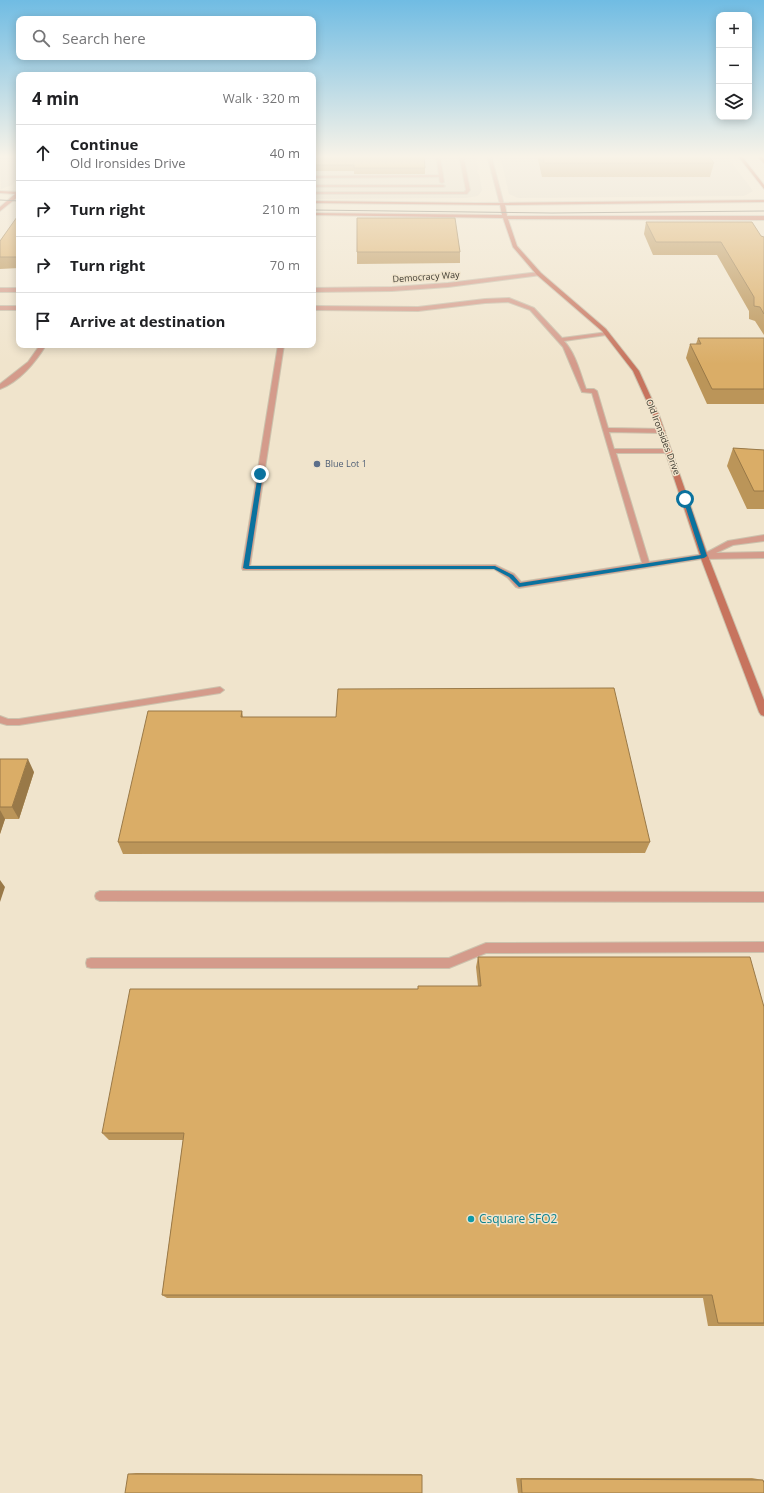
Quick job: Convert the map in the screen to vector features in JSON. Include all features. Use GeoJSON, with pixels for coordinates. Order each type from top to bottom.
{"type":"FeatureCollection","features":[{"type":"Feature","properties":{"kind":"main road","name":"Old Ironsides Drive"},"geometry":{"type":"LineString","coordinates":[[508,225],[515,246],[539,274],[606,333],[636,371],[662,430],[704,556],[764,712]]}},
{"type":"Feature","properties":{"kind":"street","name":"Democracy Way"},"geometry":{"type":"LineString","coordinates":[[316,290],[392,289],[448,285],[539,274]]}},
{"type":"Feature","properties":{"kind":"street"},"geometry":{"type":"LineString","coordinates":[[0,290],[16,290]]}},
{"type":"Feature","properties":{"kind":"street"},"geometry":{"type":"LineString","coordinates":[[704,556],[731,543],[764,538]]}},
{"type":"Feature","properties":{"kind":"street"},"geometry":{"type":"LineString","coordinates":[[704,556],[764,555]]}},
{"type":"Feature","properties":{"kind":"lane"},"geometry":{"type":"LineString","coordinates":[[316,308],[418,309],[485,301],[509,300],[532,310],[566,346],[584,392],[594,392],[613,451],[646,566]]}},
{"type":"Feature","properties":{"kind":"lane"},"geometry":{"type":"LineString","coordinates":[[0,308],[16,308]]}},
{"type":"Feature","properties":{"kind":"lane"},"geometry":{"type":"LineString","coordinates":[[560,340],[606,333]]}},
{"type":"Feature","properties":{"kind":"lane"},"geometry":{"type":"LineString","coordinates":[[0,387],[14,378],[40,352],[42,348]]}},
{"type":"Feature","properties":{"kind":"lane"},"geometry":{"type":"LineString","coordinates":[[281,348],[246,568],[495,567],[511,576],[519,585],[704,556]]}},
{"type":"Feature","properties":{"kind":"lane"},"geometry":{"type":"LineString","coordinates":[[606,430],[662,430]]}},
{"type":"Feature","properties":{"kind":"lane"},"geometry":{"type":"LineString","coordinates":[[613,451],[669,451]]}},
{"type":"Feature","properties":{"kind":"lane"},"geometry":{"type":"LineString","coordinates":[[0,719],[7,722],[19,722],[220,690]]}},
{"type":"Feature","properties":{"kind":"lane"},"geometry":{"type":"LineString","coordinates":[[100,896],[764,897]]}},
{"type":"Feature","properties":{"kind":"lane"},"geometry":{"type":"LineString","coordinates":[[91,963],[449,963],[486,948],[764,946]]}},
{"type":"Feature","properties":{"kind":"building"},"geometry":{"type":"Polygon","coordinates":[[[12,225],[16,225],[16,257],[0,257],[0,241],[12,225]]]}},
{"type":"Feature","properties":{"kind":"building"},"geometry":{"type":"Polygon","coordinates":[[[357,225],[456,225],[460,252],[357,252],[357,225]]]}},
{"type":"Feature","properties":{"kind":"building"},"geometry":{"type":"Polygon","coordinates":[[[647,225],[754,225],[761,236],[764,237],[764,314],[760,307],[754,306],[754,297],[721,242],[656,242],[647,225]]]}},
{"type":"Feature","properties":{"kind":"building"},"geometry":{"type":"Polygon","coordinates":[[[698,338],[764,338],[764,389],[712,389],[690,344],[701,344],[698,338]]]}},
{"type":"Feature","properties":{"kind":"building"},"geometry":{"type":"Polygon","coordinates":[[[733,448],[764,450],[764,491],[754,491],[733,448]]]}},
{"type":"Feature","properties":{"kind":"building"},"geometry":{"type":"Polygon","coordinates":[[[614,688],[650,842],[118,842],[148,711],[242,711],[241,717],[336,717],[338,689],[614,688]]]}},
{"type":"Feature","properties":{"kind":"building"},"geometry":{"type":"Polygon","coordinates":[[[0,759],[28,759],[12,807],[0,807],[0,759]]]}},
{"type":"Feature","properties":{"kind":"building","name":"Csquare SFO2"},"geometry":{"type":"Polygon","coordinates":[[[478,957],[750,957],[764,1007],[764,1323],[718,1323],[712,1295],[162,1295],[184,1133],[102,1133],[130,989],[418,989],[418,986],[481,986],[478,957]]]}},
{"type":"Feature","properties":{"kind":"building"},"geometry":{"type":"Polygon","coordinates":[[[128,1474],[422,1475],[422,1493],[125,1493],[128,1474]]]}},
{"type":"Feature","properties":{"kind":"building"},"geometry":{"type":"Polygon","coordinates":[[[521,1479],[763,1480],[764,1493],[522,1493],[521,1479]]]}},
{"type":"Feature","properties":{"kind":"place","name":"Blue Lot 1"},"geometry":{"type":"Point","coordinates":[317,464]}},
{"type":"Feature","properties":{"kind":"place","name":"Csquare SFO2"},"geometry":{"type":"Point","coordinates":[471,1219]}},
{"type":"Feature","properties":{"kind":"route"},"geometry":{"type":"LineString","coordinates":[[260,474],[246,568],[495,567],[511,576],[519,585],[704,556],[685,499]]}}]}
